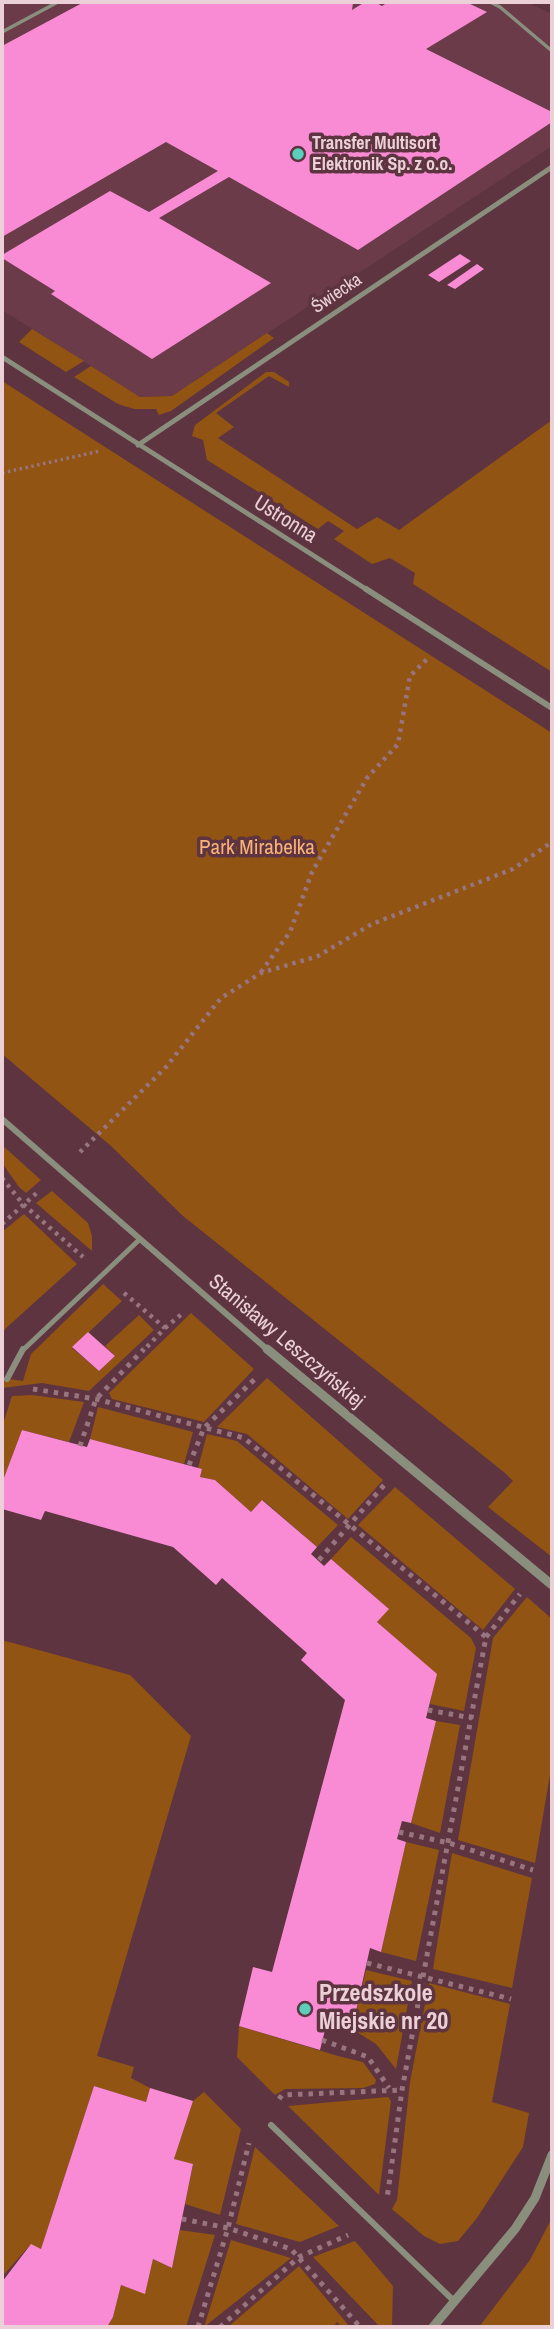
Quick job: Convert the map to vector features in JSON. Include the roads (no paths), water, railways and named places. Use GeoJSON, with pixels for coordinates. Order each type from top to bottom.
{"type":"FeatureCollection","features":[{"type":"Feature","properties":{"kind":"street","name":"Świecka"},"geometry":{"type":"LineString","coordinates":[[138,445],[552,167]]}},
{"type":"Feature","properties":{"kind":"street","name":"Ustronna"},"geometry":{"type":"LineString","coordinates":[[2,358],[552,708]]}},
{"type":"Feature","properties":{"kind":"street","name":"Stanisławy Leszczyńskiej"},"geometry":{"type":"LineString","coordinates":[[2,1119],[277,1357],[552,1585]]}},
{"type":"Feature","properties":{"kind":"street"},"geometry":{"type":"LineString","coordinates":[[433,2327],[514,2229],[535,2198],[552,2155]]}},
{"type":"Feature","properties":{"kind":"lane"},"geometry":{"type":"LineString","coordinates":[[2,32],[58,2]]}},
{"type":"Feature","properties":{"kind":"lane"},"geometry":{"type":"LineString","coordinates":[[490,2],[500,7],[552,51]]}},
{"type":"Feature","properties":{"kind":"lane"},"geometry":{"type":"LineString","coordinates":[[7,1379],[24,1347],[139,1240]]}},
{"type":"Feature","properties":{"kind":"lane"},"geometry":{"type":"LineString","coordinates":[[271,2125],[454,2301]]}},
{"type":"Feature","properties":{"kind":"place","name":"Transfer Multisort Elektronik Sp. z o.o."},"geometry":{"type":"Point","coordinates":[298,154]}},
{"type":"Feature","properties":{"kind":"place","name":"Przedszkole Miejskie nr 20"},"geometry":{"type":"Point","coordinates":[305,2009]}},
{"type":"Feature","properties":{"kind":"park label","name":"Park Mirabelka"},"geometry":{"type":"Point","coordinates":[257,848]}}]}
